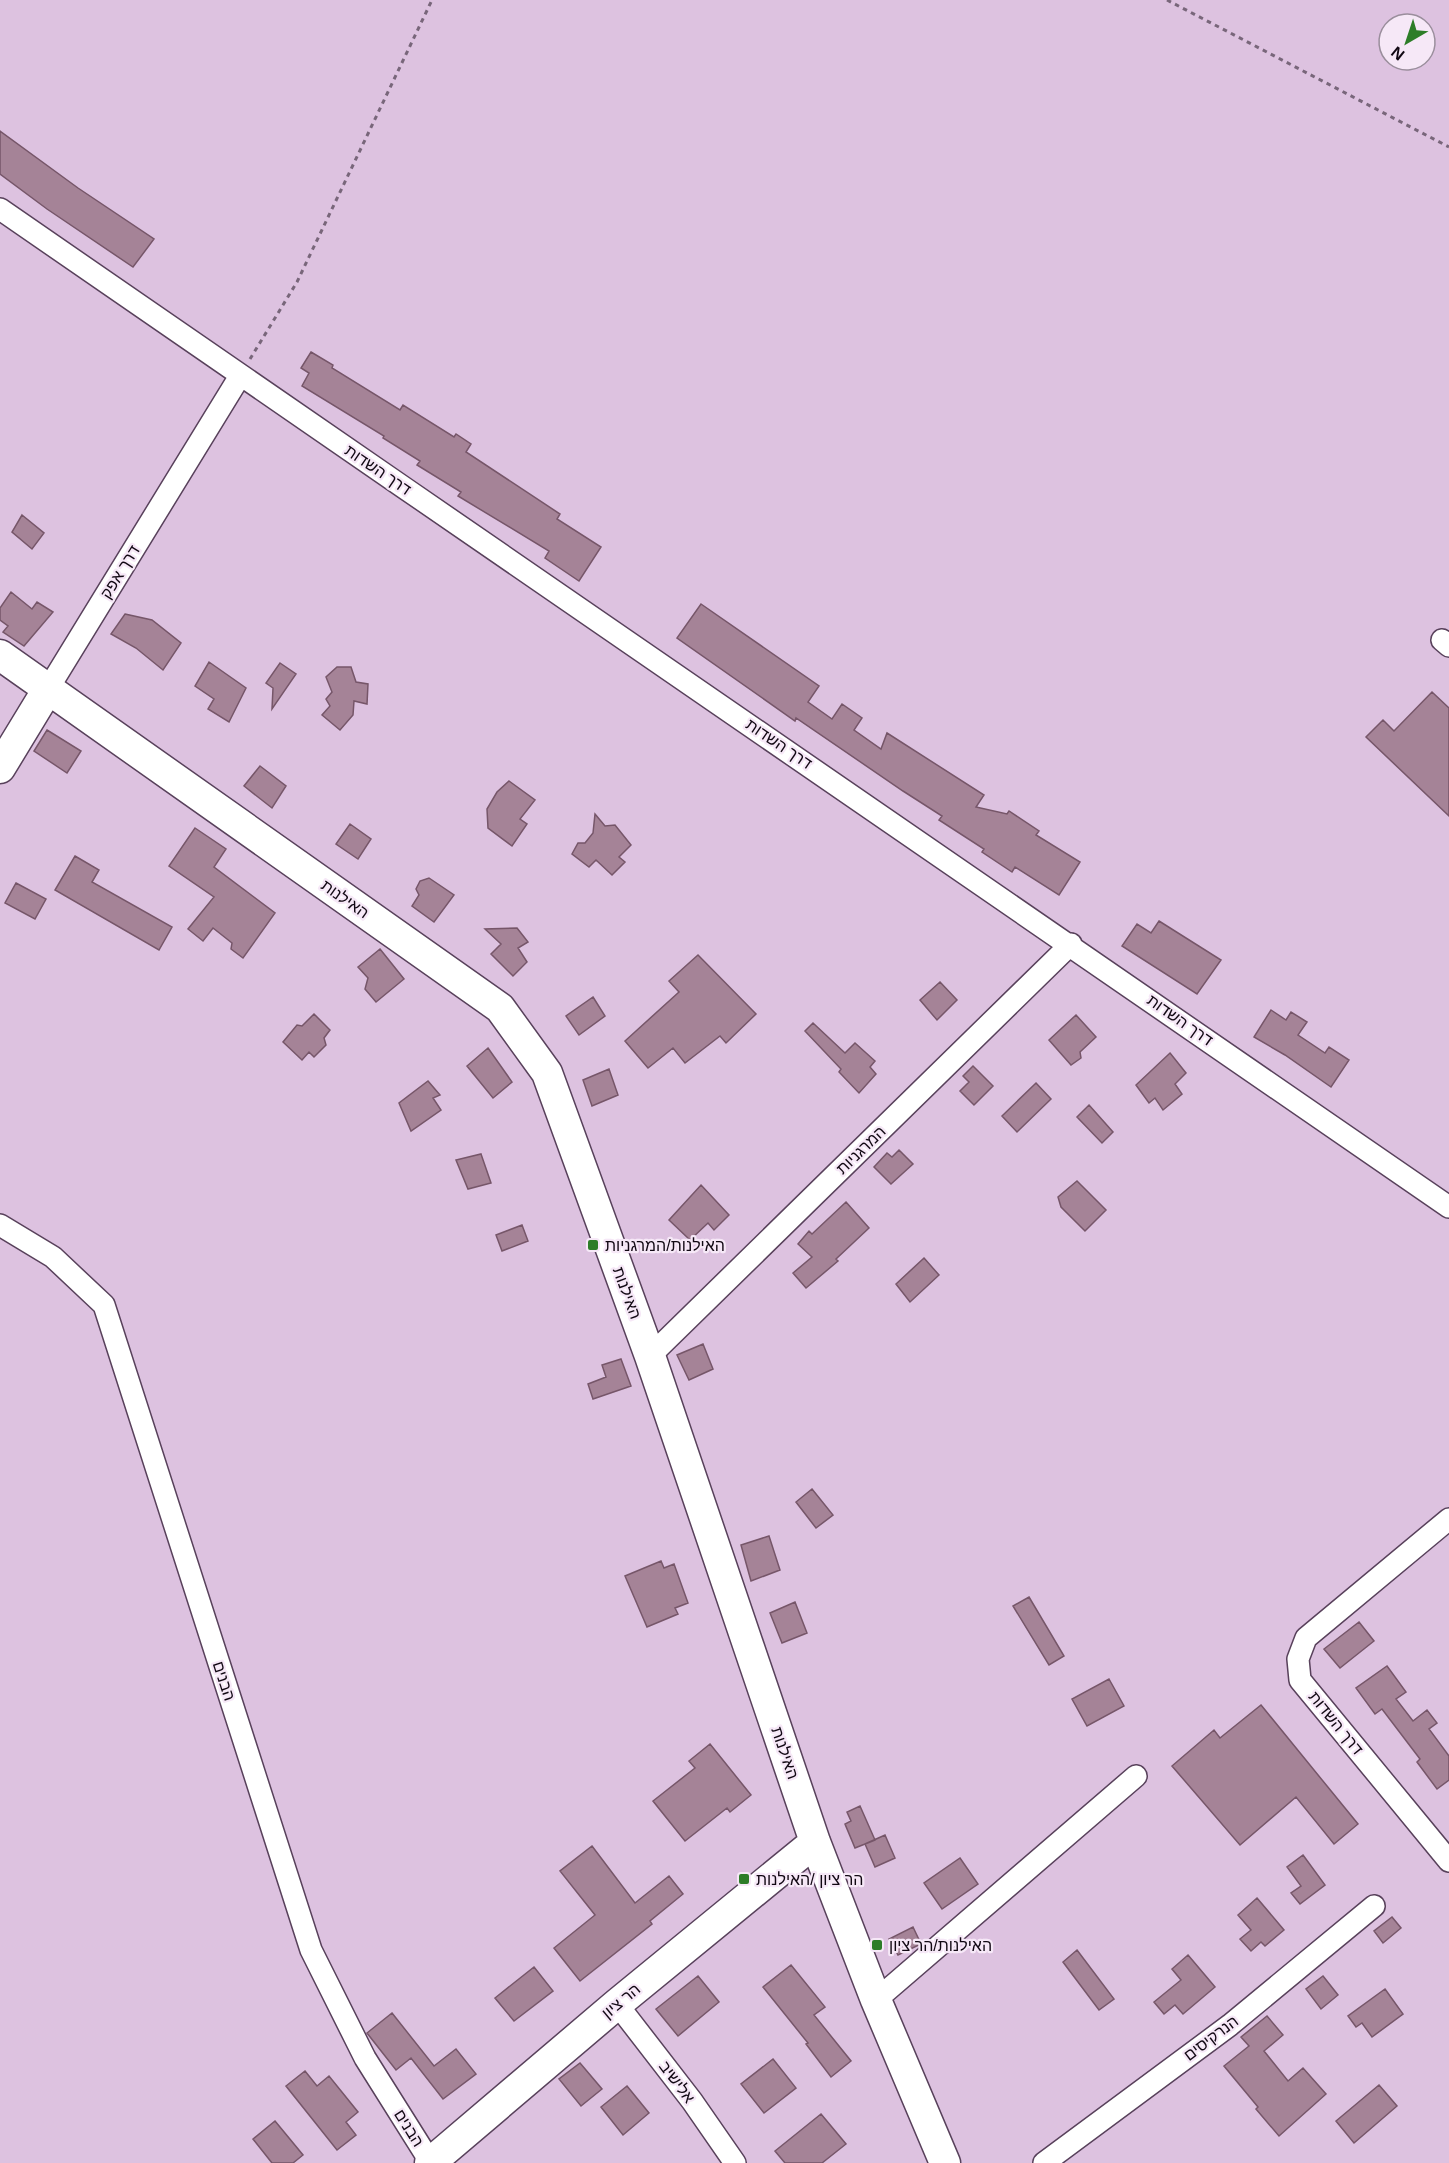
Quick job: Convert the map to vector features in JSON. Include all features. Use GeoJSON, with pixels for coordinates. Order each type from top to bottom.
{"type":"FeatureCollection","features":[{"type":"Feature","properties":{"kind":"main road","name":"האילנות"},"geometry":{"type":"LineString","coordinates":[[0,655],[500,1008],[547,1072],[650,1356],[815,1842],[876,2000],[945,2163]]}},
{"type":"Feature","properties":{"kind":"main road","name":"דרך אפק"},"geometry":{"type":"LineString","coordinates":[[0,768],[48,688]]}},
{"type":"Feature","properties":{"kind":"main road","name":"הר ציון"},"geometry":{"type":"LineString","coordinates":[[431,2163],[617,2004],[815,1842]]}},
{"type":"Feature","properties":{"kind":"street","name":"דרך השדות"},"geometry":{"type":"LineString","coordinates":[[0,209],[240,376],[1071,944],[1449,1207]]}},
{"type":"Feature","properties":{"kind":"street","name":"דרך אפק"},"geometry":{"type":"LineString","coordinates":[[48,688],[240,376]]}},
{"type":"Feature","properties":{"kind":"street","name":"המרגניות"},"geometry":{"type":"LineString","coordinates":[[650,1356],[1071,944]]}},
{"type":"Feature","properties":{"kind":"street","name":"הבנים"},"geometry":{"type":"LineString","coordinates":[[0,1225],[53,1257],[104,1305],[311,1950],[365,2058],[431,2163]]}},
{"type":"Feature","properties":{"kind":"street","name":"דרך השדות"},"geometry":{"type":"LineString","coordinates":[[1449,1519],[1306,1638],[1298,1659],[1300,1680],[1449,1861]]}},
{"type":"Feature","properties":{"kind":"street"},"geometry":{"type":"LineString","coordinates":[[876,2000],[1136,1776]]}},
{"type":"Feature","properties":{"kind":"street","name":"הנרקיסים"},"geometry":{"type":"LineString","coordinates":[[1044,2163],[1230,2025],[1374,1906]]}},
{"type":"Feature","properties":{"kind":"street","name":"אלישיב"},"geometry":{"type":"LineString","coordinates":[[617,2004],[692,2101],[735,2163]]}},
{"type":"Feature","properties":{"kind":"path"},"geometry":{"type":"LineString","coordinates":[[240,376],[297,282],[432,0]]}},
{"type":"Feature","properties":{"kind":"path"},"geometry":{"type":"LineString","coordinates":[[1167,0],[1449,147]]}},
{"type":"Feature","properties":{"kind":"building"},"geometry":{"type":"Polygon","coordinates":[[[0,131],[78,188],[154,239],[133,267],[0,174],[0,131]]]}},
{"type":"Feature","properties":{"kind":"building"},"geometry":{"type":"Polygon","coordinates":[[[311,352],[333,365],[332,368],[400,410],[403,405],[454,437],[456,434],[471,444],[466,452],[560,514],[557,519],[601,547],[579,581],[545,558],[549,551],[458,496],[461,492],[417,465],[420,461],[302,386],[309,373],[301,368],[311,352]]]}},
{"type":"Feature","properties":{"kind":"building"},"geometry":{"type":"Polygon","coordinates":[[[22,515],[44,533],[32,549],[12,532],[22,515]]]}},
{"type":"Feature","properties":{"kind":"building"},"geometry":{"type":"Polygon","coordinates":[[[11,592],[32,609],[37,602],[53,612],[24,646],[3,632],[8,626],[0,620],[0,608],[11,592]]]}},
{"type":"Feature","properties":{"kind":"building"},"geometry":{"type":"Polygon","coordinates":[[[701,604],[819,686],[808,702],[832,719],[842,704],[862,718],[854,730],[881,749],[887,733],[984,795],[976,807],[1007,814],[1009,811],[1039,831],[1036,835],[1080,862],[1059,895],[1015,867],[1012,872],[982,852],[984,849],[939,820],[942,816],[796,718],[795,721],[677,638],[701,604]]]}},
{"type":"Feature","properties":{"kind":"building"},"geometry":{"type":"Polygon","coordinates":[[[125,614],[152,620],[181,643],[163,670],[136,648],[111,634],[125,614]]]}},
{"type":"Feature","properties":{"kind":"building"},"geometry":{"type":"Polygon","coordinates":[[[209,662],[246,688],[229,722],[208,709],[214,699],[195,686],[209,662]]]}},
{"type":"Feature","properties":{"kind":"building"},"geometry":{"type":"Polygon","coordinates":[[[280,663],[296,674],[272,709],[273,688],[266,683],[280,663]]]}},
{"type":"Feature","properties":{"kind":"building"},"geometry":{"type":"Polygon","coordinates":[[[337,667],[351,667],[356,682],[368,684],[367,704],[354,701],[353,715],[340,730],[322,715],[330,706],[326,699],[332,692],[326,677],[337,667]]]}},
{"type":"Feature","properties":{"kind":"building"},"geometry":{"type":"Polygon","coordinates":[[[1432,692],[1449,708],[1449,816],[1366,737],[1383,720],[1394,731],[1432,692]]]}},
{"type":"Feature","properties":{"kind":"building"},"geometry":{"type":"Polygon","coordinates":[[[47,730],[81,751],[67,773],[34,751],[47,730]]]}},
{"type":"Feature","properties":{"kind":"building"},"geometry":{"type":"Polygon","coordinates":[[[260,766],[286,786],[272,808],[244,786],[260,766]]]}},
{"type":"Feature","properties":{"kind":"building"},"geometry":{"type":"Polygon","coordinates":[[[509,781],[535,800],[520,819],[527,824],[512,846],[488,828],[487,809],[497,792],[509,781]]]}},
{"type":"Feature","properties":{"kind":"building"},"geometry":{"type":"Polygon","coordinates":[[[595,814],[605,826],[615,825],[631,845],[619,857],[625,862],[612,875],[596,860],[589,867],[572,854],[578,843],[585,843],[593,833],[595,814]]]}},
{"type":"Feature","properties":{"kind":"building"},"geometry":{"type":"Polygon","coordinates":[[[350,824],[371,839],[358,859],[336,844],[350,824]]]}},
{"type":"Feature","properties":{"kind":"building"},"geometry":{"type":"Polygon","coordinates":[[[195,828],[226,849],[214,867],[275,913],[243,958],[231,949],[232,943],[213,928],[203,941],[188,929],[214,897],[169,866],[195,828]]]}},
{"type":"Feature","properties":{"kind":"building"},"geometry":{"type":"Polygon","coordinates":[[[75,856],[99,870],[92,882],[172,927],[159,950],[55,890],[75,856]]]}},
{"type":"Feature","properties":{"kind":"building"},"geometry":{"type":"Polygon","coordinates":[[[429,878],[454,895],[434,922],[412,906],[419,895],[416,889],[420,881],[429,878]]]}},
{"type":"Feature","properties":{"kind":"building"},"geometry":{"type":"Polygon","coordinates":[[[16,883],[46,899],[35,919],[5,903],[16,883]]]}},
{"type":"Feature","properties":{"kind":"building"},"geometry":{"type":"Polygon","coordinates":[[[1159,921],[1221,960],[1197,994],[1122,946],[1137,924],[1151,933],[1159,921]]]}},
{"type":"Feature","properties":{"kind":"building"},"geometry":{"type":"Polygon","coordinates":[[[517,928],[528,942],[518,948],[527,962],[513,976],[491,954],[501,944],[485,929],[517,928]]]}},
{"type":"Feature","properties":{"kind":"building"},"geometry":{"type":"Polygon","coordinates":[[[380,949],[404,979],[376,1002],[365,989],[368,978],[358,967],[380,949]]]}},
{"type":"Feature","properties":{"kind":"building"},"geometry":{"type":"Polygon","coordinates":[[[698,955],[756,1014],[726,1043],[720,1036],[685,1063],[673,1048],[648,1068],[625,1041],[679,992],[669,981],[698,955]]]}},
{"type":"Feature","properties":{"kind":"building"},"geometry":{"type":"Polygon","coordinates":[[[940,982],[957,1000],[937,1020],[920,1000],[940,982]]]}},
{"type":"Feature","properties":{"kind":"building"},"geometry":{"type":"Polygon","coordinates":[[[593,997],[605,1016],[579,1035],[566,1016],[593,997]]]}},
{"type":"Feature","properties":{"kind":"building"},"geometry":{"type":"Polygon","coordinates":[[[1271,1010],[1286,1020],[1291,1012],[1307,1022],[1298,1035],[1325,1053],[1329,1047],[1349,1060],[1331,1087],[1254,1037],[1271,1010]]]}},
{"type":"Feature","properties":{"kind":"building"},"geometry":{"type":"Polygon","coordinates":[[[314,1014],[330,1030],[324,1038],[326,1045],[314,1057],[309,1052],[302,1060],[283,1042],[297,1025],[302,1026],[314,1014]]]}},
{"type":"Feature","properties":{"kind":"building"},"geometry":{"type":"Polygon","coordinates":[[[1076,1015],[1096,1037],[1080,1052],[1081,1058],[1071,1065],[1049,1040],[1076,1015]]]}},
{"type":"Feature","properties":{"kind":"building"},"geometry":{"type":"Polygon","coordinates":[[[813,1023],[845,1053],[855,1043],[875,1061],[870,1067],[876,1074],[859,1093],[839,1072],[841,1069],[805,1031],[813,1023]]]}},
{"type":"Feature","properties":{"kind":"building"},"geometry":{"type":"Polygon","coordinates":[[[488,1048],[512,1082],[493,1098],[467,1066],[488,1048]]]}},
{"type":"Feature","properties":{"kind":"building"},"geometry":{"type":"Polygon","coordinates":[[[1170,1053],[1186,1073],[1175,1084],[1182,1094],[1163,1110],[1155,1098],[1149,1103],[1136,1085],[1170,1053]]]}},
{"type":"Feature","properties":{"kind":"building"},"geometry":{"type":"Polygon","coordinates":[[[973,1066],[993,1086],[974,1105],[960,1091],[969,1082],[963,1076],[973,1066]]]}},
{"type":"Feature","properties":{"kind":"building"},"geometry":{"type":"Polygon","coordinates":[[[609,1069],[618,1095],[592,1106],[583,1080],[609,1069]]]}},
{"type":"Feature","properties":{"kind":"building"},"geometry":{"type":"Polygon","coordinates":[[[428,1081],[440,1095],[433,1098],[441,1110],[411,1131],[399,1103],[428,1081]]]}},
{"type":"Feature","properties":{"kind":"building"},"geometry":{"type":"Polygon","coordinates":[[[1036,1083],[1051,1099],[1017,1132],[1002,1116],[1036,1083]]]}},
{"type":"Feature","properties":{"kind":"building"},"geometry":{"type":"Polygon","coordinates":[[[1089,1105],[1113,1132],[1102,1143],[1077,1117],[1089,1105]]]}},
{"type":"Feature","properties":{"kind":"building"},"geometry":{"type":"Polygon","coordinates":[[[899,1150],[913,1164],[891,1184],[874,1167],[887,1153],[892,1157],[899,1150]]]}},
{"type":"Feature","properties":{"kind":"building"},"geometry":{"type":"Polygon","coordinates":[[[481,1154],[491,1183],[468,1189],[456,1160],[481,1154]]]}},
{"type":"Feature","properties":{"kind":"building"},"geometry":{"type":"Polygon","coordinates":[[[1077,1181],[1106,1210],[1085,1231],[1061,1207],[1058,1197],[1077,1181]]]}},
{"type":"Feature","properties":{"kind":"building"},"geometry":{"type":"Polygon","coordinates":[[[701,1185],[729,1215],[714,1230],[708,1223],[690,1240],[669,1220],[701,1185]]]}},
{"type":"Feature","properties":{"kind":"building"},"geometry":{"type":"Polygon","coordinates":[[[846,1202],[869,1228],[836,1259],[838,1261],[806,1288],[793,1273],[812,1257],[798,1244],[809,1231],[812,1234],[846,1202]]]}},
{"type":"Feature","properties":{"kind":"building"},"geometry":{"type":"Polygon","coordinates":[[[522,1225],[528,1241],[502,1251],[496,1235],[522,1225]]]}},
{"type":"Feature","properties":{"kind":"building"},"geometry":{"type":"Polygon","coordinates":[[[924,1258],[939,1275],[910,1302],[896,1284],[924,1258]]]}},
{"type":"Feature","properties":{"kind":"building"},"geometry":{"type":"Polygon","coordinates":[[[703,1344],[713,1369],[689,1380],[677,1355],[703,1344]]]}},
{"type":"Feature","properties":{"kind":"building"},"geometry":{"type":"Polygon","coordinates":[[[621,1359],[631,1386],[593,1399],[588,1384],[606,1377],[602,1365],[621,1359]]]}},
{"type":"Feature","properties":{"kind":"building"},"geometry":{"type":"Polygon","coordinates":[[[812,1489],[833,1515],[816,1528],[796,1502],[812,1489]]]}},
{"type":"Feature","properties":{"kind":"building"},"geometry":{"type":"Polygon","coordinates":[[[769,1536],[780,1570],[751,1581],[741,1545],[769,1536]]]}},
{"type":"Feature","properties":{"kind":"building"},"geometry":{"type":"Polygon","coordinates":[[[661,1561],[664,1568],[674,1564],[688,1603],[675,1608],[678,1614],[647,1627],[625,1576],[661,1561]]]}},
{"type":"Feature","properties":{"kind":"building"},"geometry":{"type":"Polygon","coordinates":[[[1029,1597],[1064,1656],[1049,1665],[1013,1606],[1029,1597]]]}},
{"type":"Feature","properties":{"kind":"building"},"geometry":{"type":"Polygon","coordinates":[[[795,1602],[807,1633],[782,1643],[770,1613],[795,1602]]]}},
{"type":"Feature","properties":{"kind":"building"},"geometry":{"type":"Polygon","coordinates":[[[1359,1622],[1374,1641],[1340,1668],[1324,1649],[1359,1622]]]}},
{"type":"Feature","properties":{"kind":"building"},"geometry":{"type":"Polygon","coordinates":[[[1387,1666],[1406,1692],[1396,1699],[1413,1721],[1427,1710],[1437,1723],[1429,1729],[1449,1756],[1449,1780],[1437,1789],[1417,1762],[1420,1759],[1382,1709],[1375,1714],[1356,1688],[1387,1666]]]}},
{"type":"Feature","properties":{"kind":"building"},"geometry":{"type":"Polygon","coordinates":[[[1109,1679],[1124,1706],[1087,1726],[1072,1699],[1109,1679]]]}},
{"type":"Feature","properties":{"kind":"building"},"geometry":{"type":"Polygon","coordinates":[[[1261,1705],[1358,1824],[1334,1844],[1296,1797],[1240,1845],[1172,1766],[1214,1730],[1220,1738],[1261,1705]]]}},
{"type":"Feature","properties":{"kind":"building"},"geometry":{"type":"Polygon","coordinates":[[[710,1744],[751,1795],[730,1812],[727,1808],[685,1841],[653,1801],[695,1768],[689,1761],[710,1744]]]}},
{"type":"Feature","properties":{"kind":"building"},"geometry":{"type":"Polygon","coordinates":[[[860,1806],[875,1840],[855,1848],[845,1824],[851,1821],[847,1812],[860,1806]]]}},
{"type":"Feature","properties":{"kind":"building"},"geometry":{"type":"Polygon","coordinates":[[[885,1835],[895,1858],[875,1867],[865,1844],[885,1835]]]}},
{"type":"Feature","properties":{"kind":"building"},"geometry":{"type":"Polygon","coordinates":[[[592,1846],[635,1903],[669,1876],[683,1894],[650,1921],[652,1924],[580,1981],[554,1948],[595,1915],[560,1871],[592,1846]]]}},
{"type":"Feature","properties":{"kind":"building"},"geometry":{"type":"Polygon","coordinates":[[[1303,1855],[1325,1885],[1300,1904],[1291,1893],[1301,1886],[1287,1867],[1303,1855]]]}},
{"type":"Feature","properties":{"kind":"building"},"geometry":{"type":"Polygon","coordinates":[[[960,1858],[978,1884],[942,1909],[924,1883],[960,1858]]]}},
{"type":"Feature","properties":{"kind":"building"},"geometry":{"type":"Polygon","coordinates":[[[1257,1898],[1284,1930],[1265,1946],[1261,1942],[1251,1951],[1240,1939],[1251,1930],[1238,1915],[1257,1898]]]}},
{"type":"Feature","properties":{"kind":"building"},"geometry":{"type":"Polygon","coordinates":[[[1392,1917],[1401,1928],[1383,1943],[1374,1931],[1392,1917]]]}},
{"type":"Feature","properties":{"kind":"building"},"geometry":{"type":"Polygon","coordinates":[[[913,1927],[921,1944],[898,1955],[889,1939],[913,1927]]]}},
{"type":"Feature","properties":{"kind":"building"},"geometry":{"type":"Polygon","coordinates":[[[1077,1950],[1114,1999],[1099,2010],[1063,1962],[1077,1950]]]}},
{"type":"Feature","properties":{"kind":"building"},"geometry":{"type":"Polygon","coordinates":[[[1188,1955],[1215,1987],[1183,2014],[1175,2005],[1164,2014],[1154,2002],[1181,1980],[1172,1969],[1188,1955]]]}},
{"type":"Feature","properties":{"kind":"building"},"geometry":{"type":"Polygon","coordinates":[[[791,1965],[825,2007],[814,2015],[851,2061],[831,2077],[806,2044],[808,2043],[763,1987],[791,1965]]]}},
{"type":"Feature","properties":{"kind":"building"},"geometry":{"type":"Polygon","coordinates":[[[534,1967],[553,1991],[514,2021],[495,1998],[534,1967]]]}},
{"type":"Feature","properties":{"kind":"building"},"geometry":{"type":"Polygon","coordinates":[[[698,1976],[719,2002],[678,2036],[656,2009],[698,1976]]]}},
{"type":"Feature","properties":{"kind":"building"},"geometry":{"type":"Polygon","coordinates":[[[1323,1976],[1338,1995],[1321,2009],[1306,1989],[1323,1976]]]}},
{"type":"Feature","properties":{"kind":"building"},"geometry":{"type":"Polygon","coordinates":[[[1385,1989],[1403,2014],[1372,2037],[1362,2023],[1356,2027],[1348,2016],[1385,1989]]]}},
{"type":"Feature","properties":{"kind":"building"},"geometry":{"type":"Polygon","coordinates":[[[392,2013],[434,2066],[456,2049],[476,2074],[443,2099],[411,2058],[396,2070],[367,2033],[392,2013]]]}},
{"type":"Feature","properties":{"kind":"building"},"geometry":{"type":"Polygon","coordinates":[[[1267,2016],[1283,2035],[1264,2051],[1288,2081],[1303,2068],[1326,2094],[1279,2136],[1224,2066],[1249,2046],[1241,2037],[1267,2016]]]}},
{"type":"Feature","properties":{"kind":"building"},"geometry":{"type":"Polygon","coordinates":[[[773,2059],[796,2088],[764,2113],[741,2084],[773,2059]]]}},
{"type":"Feature","properties":{"kind":"building"},"geometry":{"type":"Polygon","coordinates":[[[580,2063],[602,2089],[581,2106],[559,2079],[580,2063]]]}},
{"type":"Feature","properties":{"kind":"building"},"geometry":{"type":"Polygon","coordinates":[[[305,2071],[317,2086],[329,2076],[358,2112],[346,2122],[356,2135],[337,2150],[286,2086],[305,2071]]]}},
{"type":"Feature","properties":{"kind":"building"},"geometry":{"type":"Polygon","coordinates":[[[1379,2085],[1397,2106],[1354,2143],[1336,2121],[1379,2085]]]}},
{"type":"Feature","properties":{"kind":"building"},"geometry":{"type":"Polygon","coordinates":[[[627,2086],[649,2113],[623,2135],[601,2107],[627,2086]]]}},
{"type":"Feature","properties":{"kind":"building"},"geometry":{"type":"Polygon","coordinates":[[[821,2114],[846,2144],[822,2163],[785,2163],[775,2151],[821,2114]]]}},
{"type":"Feature","properties":{"kind":"building"},"geometry":{"type":"Polygon","coordinates":[[[275,2121],[303,2155],[293,2163],[272,2163],[253,2139],[275,2121]]]}},
{"type":"Feature","properties":{"kind":"place","name":"האילנות/המרגניות"},"geometry":{"type":"Point","coordinates":[593,1245]}},
{"type":"Feature","properties":{"kind":"place","name":"הר ציון /האילנות"},"geometry":{"type":"Point","coordinates":[744,1879]}},
{"type":"Feature","properties":{"kind":"place","name":"האילנות/הר ציון"},"geometry":{"type":"Point","coordinates":[877,1945]}}]}
